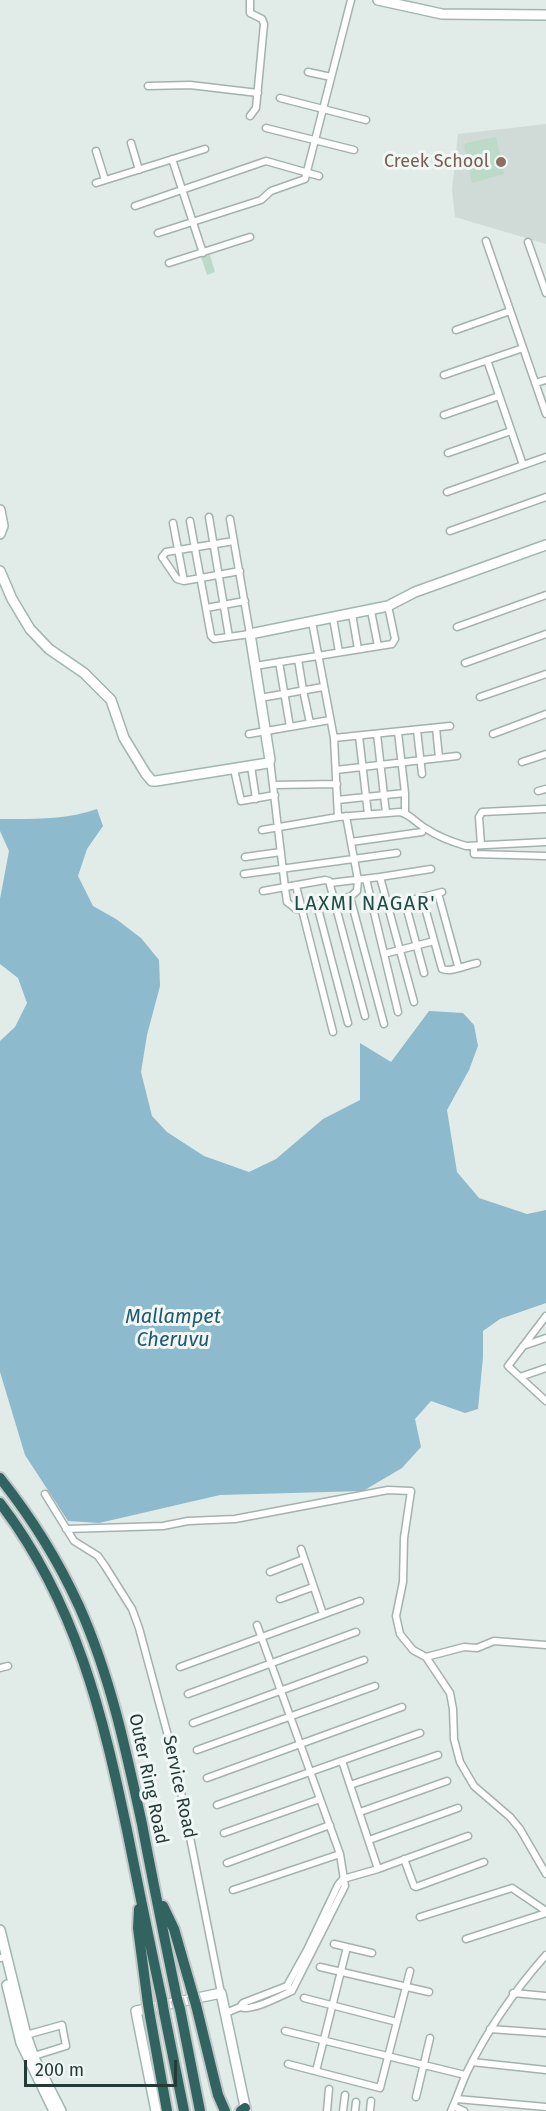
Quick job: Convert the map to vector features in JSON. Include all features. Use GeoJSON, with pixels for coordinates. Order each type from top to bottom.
{"type":"FeatureCollection","features":[{"type":"Feature","properties":{"kind":"highway","name":"Outer Ring Road"},"geometry":{"type":"LineString","coordinates":[[0,1478],[34,1524],[63,1575],[79,1606],[96,1649],[120,1727],[200,2111]]}},
{"type":"Feature","properties":{"kind":"highway","name":"Outer Ring Road"},"geometry":{"type":"LineString","coordinates":[[2,1506],[33,1552],[55,1592],[82,1654],[108,1742],[184,2111]]}},
{"type":"Feature","properties":{"kind":"highway"},"geometry":{"type":"LineString","coordinates":[[155,1889],[174,1929],[218,2095],[225,2110]]}},
{"type":"Feature","properties":{"kind":"highway"},"geometry":{"type":"LineString","coordinates":[[140,1893],[138,1928],[148,2004],[167,2111]]}},
{"type":"Feature","properties":{"kind":"street"},"geometry":{"type":"LineString","coordinates":[[250,0],[250,13],[262,19],[264,24],[256,108],[250,116]]}},
{"type":"Feature","properties":{"kind":"street"},"geometry":{"type":"LineString","coordinates":[[158,233],[261,200],[271,191],[301,182],[307,173],[316,141],[351,0]]}},
{"type":"Feature","properties":{"kind":"street"},"geometry":{"type":"LineString","coordinates":[[378,0],[442,14],[546,15]]}},
{"type":"Feature","properties":{"kind":"street"},"geometry":{"type":"LineString","coordinates":[[308,72],[331,77]]}},
{"type":"Feature","properties":{"kind":"street"},"geometry":{"type":"LineString","coordinates":[[147,86],[190,86],[258,93]]}},
{"type":"Feature","properties":{"kind":"street"},"geometry":{"type":"LineString","coordinates":[[280,98],[366,120]]}},
{"type":"Feature","properties":{"kind":"street"},"geometry":{"type":"LineString","coordinates":[[266,128],[354,150]]}},
{"type":"Feature","properties":{"kind":"street"},"geometry":{"type":"LineString","coordinates":[[131,142],[139,170]]}},
{"type":"Feature","properties":{"kind":"street"},"geometry":{"type":"LineString","coordinates":[[96,183],[205,149]]}},
{"type":"Feature","properties":{"kind":"street"},"geometry":{"type":"LineString","coordinates":[[96,151],[105,180]]}},
{"type":"Feature","properties":{"kind":"street"},"geometry":{"type":"LineString","coordinates":[[172,159],[203,253]]}},
{"type":"Feature","properties":{"kind":"street"},"geometry":{"type":"LineString","coordinates":[[135,206],[266,161],[319,176]]}},
{"type":"Feature","properties":{"kind":"street"},"geometry":{"type":"LineString","coordinates":[[169,264],[250,237]]}},
{"type":"Feature","properties":{"kind":"street"},"geometry":{"type":"LineString","coordinates":[[486,241],[546,414]]}},
{"type":"Feature","properties":{"kind":"street"},"geometry":{"type":"LineString","coordinates":[[528,242],[546,293]]}},
{"type":"Feature","properties":{"kind":"street"},"geometry":{"type":"LineString","coordinates":[[456,330],[510,311]]}},
{"type":"Feature","properties":{"kind":"street"},"geometry":{"type":"LineString","coordinates":[[444,375],[523,348]]}},
{"type":"Feature","properties":{"kind":"street"},"geometry":{"type":"LineString","coordinates":[[487,360],[523,465]]}},
{"type":"Feature","properties":{"kind":"street"},"geometry":{"type":"LineString","coordinates":[[535,384],[546,380]]}},
{"type":"Feature","properties":{"kind":"street"},"geometry":{"type":"LineString","coordinates":[[444,415],[499,396]]}},
{"type":"Feature","properties":{"kind":"street"},"geometry":{"type":"LineString","coordinates":[[448,453],[511,431]]}},
{"type":"Feature","properties":{"kind":"street"},"geometry":{"type":"LineString","coordinates":[[447,492],[546,457]]}},
{"type":"Feature","properties":{"kind":"street"},"geometry":{"type":"LineString","coordinates":[[450,531],[546,497]]}},
{"type":"Feature","properties":{"kind":"street"},"geometry":{"type":"LineString","coordinates":[[0,510],[3,526],[0,534]]}},
{"type":"Feature","properties":{"kind":"street"},"geometry":{"type":"LineString","coordinates":[[209,517],[229,637]]}},
{"type":"Feature","properties":{"kind":"street"},"geometry":{"type":"LineString","coordinates":[[230,519],[270,760],[287,902],[296,909],[351,897],[357,891],[358,880],[346,816]]}},
{"type":"Feature","properties":{"kind":"street"},"geometry":{"type":"LineString","coordinates":[[190,521],[212,639],[250,634],[388,606],[415,592],[546,545]]}},
{"type":"Feature","properties":{"kind":"street"},"geometry":{"type":"LineString","coordinates":[[173,523],[184,581]]}},
{"type":"Feature","properties":{"kind":"street"},"geometry":{"type":"LineString","coordinates":[[234,541],[166,552],[162,557],[177,579],[184,581],[240,571]]}},
{"type":"Feature","properties":{"kind":"street"},"geometry":{"type":"LineString","coordinates":[[0,571],[20,614],[41,642],[57,657],[84,673],[111,700],[124,738],[150,779],[156,781],[234,769],[268,763],[270,760]]}},
{"type":"Feature","properties":{"kind":"street"},"geometry":{"type":"LineString","coordinates":[[457,627],[546,595]]}},
{"type":"Feature","properties":{"kind":"street"},"geometry":{"type":"LineString","coordinates":[[206,608],[245,601]]}},
{"type":"Feature","properties":{"kind":"street"},"geometry":{"type":"LineString","coordinates":[[255,666],[392,644],[394,641],[388,606]]}},
{"type":"Feature","properties":{"kind":"street"},"geometry":{"type":"LineString","coordinates":[[371,610],[378,646]]}},
{"type":"Feature","properties":{"kind":"street"},"geometry":{"type":"LineString","coordinates":[[352,614],[358,649]]}},
{"type":"Feature","properties":{"kind":"street"},"geometry":{"type":"LineString","coordinates":[[333,618],[339,652]]}},
{"type":"Feature","properties":{"kind":"street"},"geometry":{"type":"LineString","coordinates":[[312,622],[334,738],[338,817]]}},
{"type":"Feature","properties":{"kind":"street"},"geometry":{"type":"LineString","coordinates":[[465,663],[546,634]]}},
{"type":"Feature","properties":{"kind":"street"},"geometry":{"type":"LineString","coordinates":[[298,659],[310,723]]}},
{"type":"Feature","properties":{"kind":"street"},"geometry":{"type":"LineString","coordinates":[[279,662],[290,727]]}},
{"type":"Feature","properties":{"kind":"street"},"geometry":{"type":"LineString","coordinates":[[480,698],[546,674]]}},
{"type":"Feature","properties":{"kind":"street"},"geometry":{"type":"LineString","coordinates":[[260,698],[323,687]]}},
{"type":"Feature","properties":{"kind":"street"},"geometry":{"type":"LineString","coordinates":[[493,734],[546,714]]}},
{"type":"Feature","properties":{"kind":"street"},"geometry":{"type":"LineString","coordinates":[[249,734],[330,720]]}},
{"type":"Feature","properties":{"kind":"street"},"geometry":{"type":"LineString","coordinates":[[334,738],[450,726]]}},
{"type":"Feature","properties":{"kind":"street"},"geometry":{"type":"LineString","coordinates":[[436,728],[440,758]]}},
{"type":"Feature","properties":{"kind":"street"},"geometry":{"type":"LineString","coordinates":[[417,730],[422,774]]}},
{"type":"Feature","properties":{"kind":"street"},"geometry":{"type":"LineString","coordinates":[[398,732],[405,813]]}},
{"type":"Feature","properties":{"kind":"street"},"geometry":{"type":"LineString","coordinates":[[377,734],[386,813]]}},
{"type":"Feature","properties":{"kind":"street"},"geometry":{"type":"LineString","coordinates":[[359,736],[369,814]]}},
{"type":"Feature","properties":{"kind":"street"},"geometry":{"type":"LineString","coordinates":[[522,762],[546,754]]}},
{"type":"Feature","properties":{"kind":"street"},"geometry":{"type":"LineString","coordinates":[[336,770],[457,756]]}},
{"type":"Feature","properties":{"kind":"street"},"geometry":{"type":"LineString","coordinates":[[251,766],[256,799]]}},
{"type":"Feature","properties":{"kind":"street"},"geometry":{"type":"LineString","coordinates":[[234,769],[241,801],[275,795]]}},
{"type":"Feature","properties":{"kind":"street"},"geometry":{"type":"LineString","coordinates":[[273,785],[337,784]]}},
{"type":"Feature","properties":{"kind":"street"},"geometry":{"type":"LineString","coordinates":[[538,791],[546,789]]}},
{"type":"Feature","properties":{"kind":"street"},"geometry":{"type":"LineString","coordinates":[[337,800],[405,793]]}},
{"type":"Feature","properties":{"kind":"street"},"geometry":{"type":"LineString","coordinates":[[546,809],[482,812],[478,845],[474,854],[546,856]]}},
{"type":"Feature","properties":{"kind":"street"},"geometry":{"type":"LineString","coordinates":[[262,830],[346,816],[405,813],[424,828],[453,843],[466,846],[546,842]]}},
{"type":"Feature","properties":{"kind":"street"},"geometry":{"type":"LineString","coordinates":[[351,842],[422,832]]}},
{"type":"Feature","properties":{"kind":"street"},"geometry":{"type":"LineString","coordinates":[[245,857],[281,852]]}},
{"type":"Feature","properties":{"kind":"street"},"geometry":{"type":"LineString","coordinates":[[244,874],[397,853]]}},
{"type":"Feature","properties":{"kind":"street"},"geometry":{"type":"LineString","coordinates":[[263,891],[326,880],[330,883],[380,878],[431,869]]}},
{"type":"Feature","properties":{"kind":"street"},"geometry":{"type":"LineString","coordinates":[[380,878],[414,1002]]}},
{"type":"Feature","properties":{"kind":"street"},"geometry":{"type":"LineString","coordinates":[[366,879],[398,1012]]}},
{"type":"Feature","properties":{"kind":"street"},"geometry":{"type":"LineString","coordinates":[[330,883],[365,1016]]}},
{"type":"Feature","properties":{"kind":"street"},"geometry":{"type":"LineString","coordinates":[[296,886],[333,1032]]}},
{"type":"Feature","properties":{"kind":"street"},"geometry":{"type":"LineString","coordinates":[[389,906],[440,892],[458,966]]}},
{"type":"Feature","properties":{"kind":"street"},"geometry":{"type":"LineString","coordinates":[[351,897],[384,1024]]}},
{"type":"Feature","properties":{"kind":"street"},"geometry":{"type":"LineString","coordinates":[[422,897],[442,969],[450,971],[458,966],[477,963]]}},
{"type":"Feature","properties":{"kind":"street"},"geometry":{"type":"LineString","coordinates":[[405,902],[424,973]]}},
{"type":"Feature","properties":{"kind":"street"},"geometry":{"type":"LineString","coordinates":[[317,905],[348,1023]]}},
{"type":"Feature","properties":{"kind":"street"},"geometry":{"type":"LineString","coordinates":[[384,954],[434,940]]}},
{"type":"Feature","properties":{"kind":"street"},"geometry":{"type":"LineString","coordinates":[[545,1400],[508,1366],[546,1316]]}},
{"type":"Feature","properties":{"kind":"street"},"geometry":{"type":"LineString","coordinates":[[522,1347],[546,1338]]}},
{"type":"Feature","properties":{"kind":"street"},"geometry":{"type":"LineString","coordinates":[[520,1377],[546,1368]]}},
{"type":"Feature","properties":{"kind":"street"},"geometry":{"type":"LineString","coordinates":[[66,1529],[163,1526],[188,1521],[234,1519],[388,1490],[411,1491],[404,1538],[404,1582],[396,1616],[400,1634],[413,1650],[426,1657],[450,1693],[454,1738],[460,1762],[474,1786],[510,1817],[520,1829],[546,1874]]}},
{"type":"Feature","properties":{"kind":"street","name":"Service Road"},"geometry":{"type":"LineString","coordinates":[[45,1494],[75,1541],[98,1556],[132,1610],[139,1628],[175,1762],[244,2110]]}},
{"type":"Feature","properties":{"kind":"street"},"geometry":{"type":"LineString","coordinates":[[301,1549],[323,1614]]}},
{"type":"Feature","properties":{"kind":"street"},"geometry":{"type":"LineString","coordinates":[[270,1572],[304,1559]]}},
{"type":"Feature","properties":{"kind":"street"},"geometry":{"type":"LineString","coordinates":[[280,1599],[313,1587]]}},
{"type":"Feature","properties":{"kind":"street"},"geometry":{"type":"LineString","coordinates":[[180,1667],[360,1601]]}},
{"type":"Feature","properties":{"kind":"street"},"geometry":{"type":"LineString","coordinates":[[257,1625],[340,1854],[343,1880]]}},
{"type":"Feature","properties":{"kind":"street"},"geometry":{"type":"LineString","coordinates":[[188,1694],[356,1632]]}},
{"type":"Feature","properties":{"kind":"street"},"geometry":{"type":"LineString","coordinates":[[426,1657],[464,1647],[477,1648],[494,1641],[546,1645]]}},
{"type":"Feature","properties":{"kind":"street"},"geometry":{"type":"LineString","coordinates":[[193,1723],[364,1660]]}},
{"type":"Feature","properties":{"kind":"street"},"geometry":{"type":"LineString","coordinates":[[0,1668],[8,1666]]}},
{"type":"Feature","properties":{"kind":"street"},"geometry":{"type":"LineString","coordinates":[[197,1750],[375,1686]]}},
{"type":"Feature","properties":{"kind":"street"},"geometry":{"type":"LineString","coordinates":[[207,1778],[402,1707]]}},
{"type":"Feature","properties":{"kind":"street"},"geometry":{"type":"LineString","coordinates":[[217,1805],[420,1733]]}},
{"type":"Feature","properties":{"kind":"street"},"geometry":{"type":"LineString","coordinates":[[350,1785],[438,1755]]}},
{"type":"Feature","properties":{"kind":"street"},"geometry":{"type":"LineString","coordinates":[[342,1761],[378,1869]]}},
{"type":"Feature","properties":{"kind":"street"},"geometry":{"type":"LineString","coordinates":[[360,1812],[447,1781]]}},
{"type":"Feature","properties":{"kind":"street"},"geometry":{"type":"LineString","coordinates":[[224,1833],[320,1799]]}},
{"type":"Feature","properties":{"kind":"street"},"geometry":{"type":"LineString","coordinates":[[369,1840],[458,1808]]}},
{"type":"Feature","properties":{"kind":"street"},"geometry":{"type":"LineString","coordinates":[[227,1863],[330,1825]]}},
{"type":"Feature","properties":{"kind":"street"},"geometry":{"type":"LineString","coordinates":[[226,2013],[240,2007],[243,2003],[289,1988],[326,1918],[338,1885],[343,1880],[468,1836]]}},
{"type":"Feature","properties":{"kind":"street"},"geometry":{"type":"LineString","coordinates":[[233,1890],[340,1854]]}},
{"type":"Feature","properties":{"kind":"street"},"geometry":{"type":"LineString","coordinates":[[404,1859],[416,1887],[484,1862]]}},
{"type":"Feature","properties":{"kind":"street"},"geometry":{"type":"LineString","coordinates":[[420,1917],[512,1888],[546,1912]]}},
{"type":"Feature","properties":{"kind":"street"},"geometry":{"type":"LineString","coordinates":[[466,1939],[546,1912]]}},
{"type":"Feature","properties":{"kind":"street"},"geometry":{"type":"LineString","coordinates":[[0,1930],[26,2035],[61,2111]]}},
{"type":"Feature","properties":{"kind":"street"},"geometry":{"type":"LineString","coordinates":[[334,1944],[372,1953]]}},
{"type":"Feature","properties":{"kind":"street"},"geometry":{"type":"LineString","coordinates":[[316,2071],[347,1947]]}},
{"type":"Feature","properties":{"kind":"street"},"geometry":{"type":"LineString","coordinates":[[464,2111],[452,2109],[465,2075],[513,1993],[546,1955]]}},
{"type":"Feature","properties":{"kind":"street"},"geometry":{"type":"LineString","coordinates":[[0,1957],[21,2043],[54,2111]]}},
{"type":"Feature","properties":{"kind":"street"},"geometry":{"type":"LineString","coordinates":[[320,1967],[429,1992]]}},
{"type":"Feature","properties":{"kind":"street"},"geometry":{"type":"LineString","coordinates":[[288,2064],[381,2088],[410,1971]]}},
{"type":"Feature","properties":{"kind":"street"},"geometry":{"type":"LineString","coordinates":[[156,2111],[136,2011],[221,1993]]}},
{"type":"Feature","properties":{"kind":"street"},"geometry":{"type":"LineString","coordinates":[[513,1993],[546,1996]]}},
{"type":"Feature","properties":{"kind":"street"},"geometry":{"type":"LineString","coordinates":[[304,1998],[397,2022]]}},
{"type":"Feature","properties":{"kind":"street"},"geometry":{"type":"LineString","coordinates":[[26,2035],[62,2025],[66,2046],[34,2056]]}},
{"type":"Feature","properties":{"kind":"street"},"geometry":{"type":"LineString","coordinates":[[490,2029],[546,2033]]}},
{"type":"Feature","properties":{"kind":"street"},"geometry":{"type":"LineString","coordinates":[[285,2031],[465,2075]]}},
{"type":"Feature","properties":{"kind":"street"},"geometry":{"type":"LineString","coordinates":[[416,2097],[430,2038]]}},
{"type":"Feature","properties":{"kind":"street"},"geometry":{"type":"LineString","coordinates":[[472,2062],[546,2070]]}},
{"type":"Feature","properties":{"kind":"street"},"geometry":{"type":"LineString","coordinates":[[327,2111],[329,2089]]}},
{"type":"Feature","properties":{"kind":"street"},"geometry":{"type":"LineString","coordinates":[[343,2111],[345,2095]]}},
{"type":"Feature","properties":{"kind":"street"},"geometry":{"type":"LineString","coordinates":[[457,2099],[546,2108]]}},
{"type":"Feature","properties":{"kind":"street"},"geometry":{"type":"LineString","coordinates":[[370,2111],[371,2101]]}},
{"type":"Feature","properties":{"kind":"street"},"geometry":{"type":"LineString","coordinates":[[355,2111],[356,2102]]}},
{"type":"Feature","properties":{"kind":"shaded area","name":"Creek School"},"geometry":{"type":"Polygon","coordinates":[[[546,124],[546,244],[455,217],[452,190],[458,134],[546,124]]]}},
{"type":"Feature","properties":{"kind":"green space"},"geometry":{"type":"Polygon","coordinates":[[[496,137],[504,174],[472,183],[464,146],[466,143],[496,137]]]}},
{"type":"Feature","properties":{"kind":"green space"},"geometry":{"type":"Polygon","coordinates":[[[210,255],[215,272],[207,275],[201,257],[210,255]]]}},
{"type":"Feature","properties":{"kind":"water","name":"Mallampet Cheruvu"},"geometry":{"type":"Polygon","coordinates":[[[97,809],[103,826],[87,849],[78,876],[93,906],[116,919],[141,938],[159,960],[160,986],[147,1035],[141,1072],[152,1116],[167,1132],[204,1156],[249,1172],[276,1159],[323,1119],[360,1100],[360,1043],[391,1062],[429,1011],[463,1013],[474,1025],[478,1046],[469,1070],[447,1110],[457,1172],[479,1198],[527,1214],[546,1210],[546,1303],[500,1319],[483,1331],[478,1409],[465,1413],[431,1401],[415,1419],[421,1447],[402,1468],[363,1491],[220,1495],[99,1523],[68,1521],[25,1455],[0,1372],[0,1041],[15,1027],[27,1003],[18,978],[0,964],[0,899],[9,851],[0,831],[0,819],[62,817],[97,809]]]}},
{"type":"Feature","properties":{"kind":"place","name":"Creek School"},"geometry":{"type":"Point","coordinates":[501,162]}},
{"type":"Feature","properties":{"kind":"district","name":"LAXMI NAGAR'"},"geometry":{"type":"Point","coordinates":[365,904]}}]}
